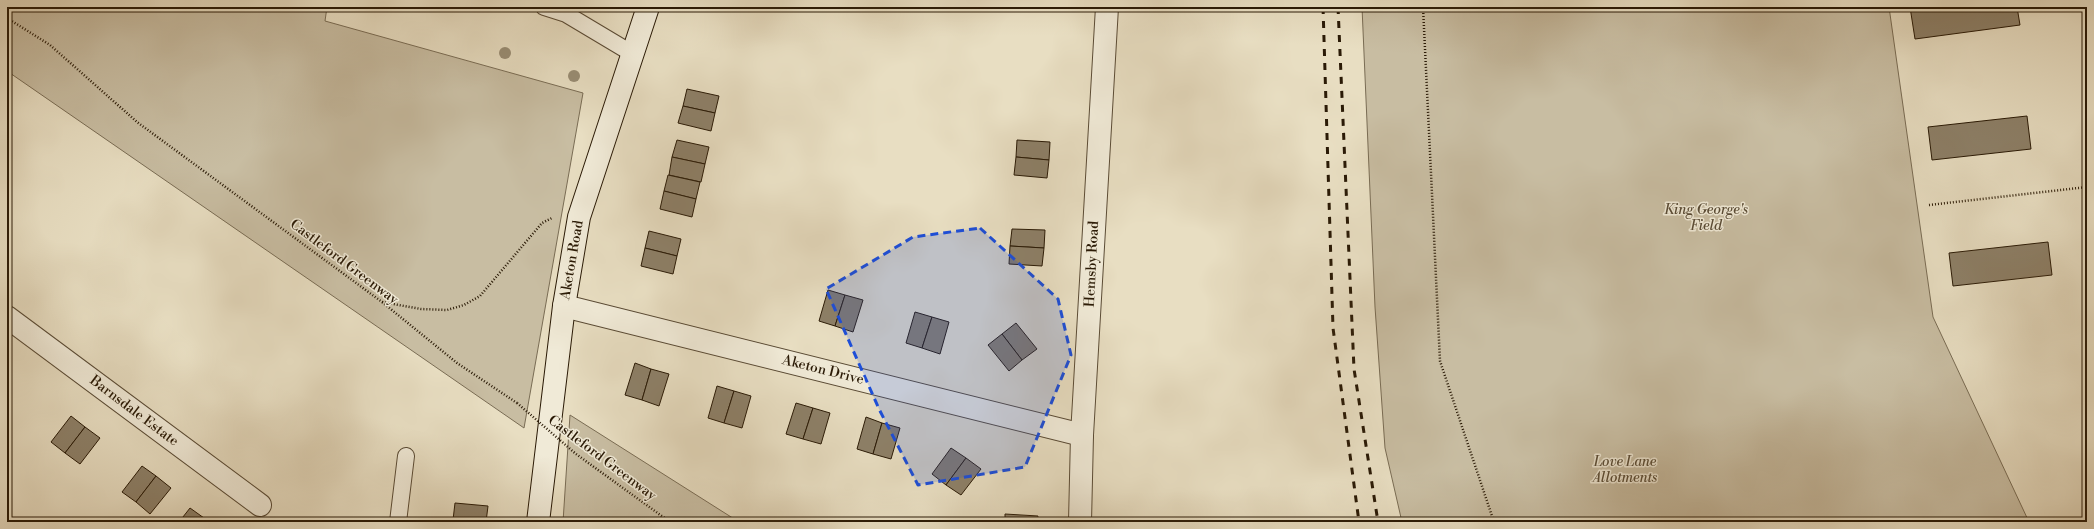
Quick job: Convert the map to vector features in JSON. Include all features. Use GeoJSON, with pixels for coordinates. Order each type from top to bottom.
{"type":"FeatureCollection","features":[{"type":"Feature","properties":{"kind":"street","name":"Aketon Road"},"geometry":{"type":"LineString","coordinates":[[538,522],[564,306],[579,218],[648,7]]}},
{"type":"Feature","properties":{"kind":"street","name":"Hemsby Road"},"geometry":{"type":"LineString","coordinates":[[1080,522],[1082,435],[1107,7]]}},
{"type":"Feature","properties":{"kind":"street","name":"Aketon Drive"},"geometry":{"type":"LineString","coordinates":[[564,306],[1082,435]]}},
{"type":"Feature","properties":{"kind":"street","name":"Barnsdale Estate"},"geometry":{"type":"LineString","coordinates":[[7,317],[260,505]]}},
{"type":"Feature","properties":{"kind":"lane"},"geometry":{"type":"LineString","coordinates":[[544,7],[566,14],[633,54]]}},
{"type":"Feature","properties":{"kind":"lane"},"geometry":{"type":"LineString","coordinates":[[398,522],[406,456]]}},
{"type":"Feature","properties":{"kind":"path"},"geometry":{"type":"LineString","coordinates":[[1423,7],[1440,361],[1494,522]]}},
{"type":"Feature","properties":{"kind":"path","name":"Castleford Greenway"},"geometry":{"type":"LineString","coordinates":[[7,18],[50,45],[137,122],[382,302],[457,363],[517,403],[576,454],[670,522]]}},
{"type":"Feature","properties":{"kind":"path"},"geometry":{"type":"LineString","coordinates":[[1929,204],[2087,187]]}},
{"type":"Feature","properties":{"kind":"path"},"geometry":{"type":"LineString","coordinates":[[382,302],[421,309],[447,310],[464,305],[480,296],[542,224],[551,218],[579,218]]}},
{"type":"Feature","properties":{"kind":"highlighted area"},"geometry":{"type":"Polygon","coordinates":[[[980,228],[1058,299],[1071,355],[1025,467],[918,485],[879,409],[826,289],[913,237],[980,228]]]}},
{"type":"Feature","properties":{"kind":"green space"},"geometry":{"type":"Polygon","coordinates":[[[7,7],[327,7],[325,21],[583,93],[524,428],[7,71],[7,7]]]}},
{"type":"Feature","properties":{"kind":"green space","name":"King George's Field"},"geometry":{"type":"Polygon","coordinates":[[[1362,7],[1889,7],[1933,317],[2029,522],[1402,522],[1385,448],[1375,307],[1362,7]]]}},
{"type":"Feature","properties":{"kind":"green space"},"geometry":{"type":"Polygon","coordinates":[[[570,415],[739,522],[563,522],[570,415]]]}},
{"type":"Feature","properties":{"kind":"building"},"geometry":{"type":"Polygon","coordinates":[[[1910,7],[2017,7],[2020,25],[1915,39],[1910,7]]]}},
{"type":"Feature","properties":{"kind":"building"},"geometry":{"type":"Polygon","coordinates":[[[687,89],[719,96],[715,113],[683,106],[687,89]]]}},
{"type":"Feature","properties":{"kind":"building"},"geometry":{"type":"Polygon","coordinates":[[[683,106],[715,113],[711,131],[678,123],[683,106]]]}},
{"type":"Feature","properties":{"kind":"building"},"geometry":{"type":"Polygon","coordinates":[[[2027,116],[2031,149],[1932,160],[1928,127],[2027,116]]]}},
{"type":"Feature","properties":{"kind":"building"},"geometry":{"type":"Polygon","coordinates":[[[677,140],[709,147],[705,164],[672,157],[677,140]]]}},
{"type":"Feature","properties":{"kind":"building"},"geometry":{"type":"Polygon","coordinates":[[[1017,140],[1050,142],[1049,160],[1016,157],[1017,140]]]}},
{"type":"Feature","properties":{"kind":"building"},"geometry":{"type":"Polygon","coordinates":[[[672,157],[705,164],[701,182],[669,175],[672,157]]]}},
{"type":"Feature","properties":{"kind":"building"},"geometry":{"type":"Polygon","coordinates":[[[1016,157],[1049,160],[1047,178],[1014,175],[1016,157]]]}},
{"type":"Feature","properties":{"kind":"building"},"geometry":{"type":"Polygon","coordinates":[[[668,175],[700,182],[696,199],[664,191],[668,175]]]}},
{"type":"Feature","properties":{"kind":"building"},"geometry":{"type":"Polygon","coordinates":[[[664,191],[696,199],[692,217],[660,209],[664,191]]]}},
{"type":"Feature","properties":{"kind":"building"},"geometry":{"type":"Polygon","coordinates":[[[1012,229],[1045,230],[1044,248],[1010,246],[1012,229]]]}},
{"type":"Feature","properties":{"kind":"building"},"geometry":{"type":"Polygon","coordinates":[[[649,231],[681,239],[677,256],[645,248],[649,231]]]}},
{"type":"Feature","properties":{"kind":"building"},"geometry":{"type":"Polygon","coordinates":[[[2048,242],[2052,275],[1953,286],[1949,253],[2048,242]]]}},
{"type":"Feature","properties":{"kind":"building"},"geometry":{"type":"Polygon","coordinates":[[[1010,246],[1044,248],[1042,266],[1009,264],[1010,246]]]}},
{"type":"Feature","properties":{"kind":"building"},"geometry":{"type":"Polygon","coordinates":[[[645,248],[677,256],[673,274],[641,266],[645,248]]]}},
{"type":"Feature","properties":{"kind":"building"},"geometry":{"type":"Polygon","coordinates":[[[828,290],[845,295],[835,326],[819,321],[828,290]]]}},
{"type":"Feature","properties":{"kind":"building"},"geometry":{"type":"Polygon","coordinates":[[[845,295],[863,300],[853,332],[835,326],[845,295]]]}},
{"type":"Feature","properties":{"kind":"building"},"geometry":{"type":"Polygon","coordinates":[[[915,312],[932,317],[922,348],[906,343],[915,312]]]}},
{"type":"Feature","properties":{"kind":"building"},"geometry":{"type":"Polygon","coordinates":[[[932,317],[949,322],[940,354],[922,348],[932,317]]]}},
{"type":"Feature","properties":{"kind":"building"},"geometry":{"type":"Polygon","coordinates":[[[1016,323],[1037,349],[1022,360],[1002,334],[1016,323]]]}},
{"type":"Feature","properties":{"kind":"building"},"geometry":{"type":"Polygon","coordinates":[[[1002,334],[1022,360],[1009,371],[988,345],[1002,334]]]}},
{"type":"Feature","properties":{"kind":"building"},"geometry":{"type":"Polygon","coordinates":[[[635,363],[651,369],[642,400],[625,395],[635,363]]]}},
{"type":"Feature","properties":{"kind":"building"},"geometry":{"type":"Polygon","coordinates":[[[651,369],[669,374],[659,406],[642,400],[651,369]]]}},
{"type":"Feature","properties":{"kind":"building"},"geometry":{"type":"Polygon","coordinates":[[[717,386],[734,391],[724,423],[708,418],[717,386]]]}},
{"type":"Feature","properties":{"kind":"building"},"geometry":{"type":"Polygon","coordinates":[[[734,391],[751,396],[742,428],[724,423],[734,391]]]}},
{"type":"Feature","properties":{"kind":"building"},"geometry":{"type":"Polygon","coordinates":[[[796,403],[813,408],[803,439],[786,434],[796,403]]]}},
{"type":"Feature","properties":{"kind":"building"},"geometry":{"type":"Polygon","coordinates":[[[813,408],[830,413],[821,444],[803,439],[813,408]]]}},
{"type":"Feature","properties":{"kind":"building"},"geometry":{"type":"Polygon","coordinates":[[[71,416],[85,427],[65,453],[51,442],[71,416]]]}},
{"type":"Feature","properties":{"kind":"building"},"geometry":{"type":"Polygon","coordinates":[[[866,417],[882,423],[873,454],[857,449],[866,417]]]}},
{"type":"Feature","properties":{"kind":"building"},"geometry":{"type":"Polygon","coordinates":[[[882,423],[900,428],[891,459],[873,454],[882,423]]]}},
{"type":"Feature","properties":{"kind":"building"},"geometry":{"type":"Polygon","coordinates":[[[85,427],[100,438],[80,464],[65,453],[85,427]]]}},
{"type":"Feature","properties":{"kind":"building"},"geometry":{"type":"Polygon","coordinates":[[[951,448],[966,458],[946,485],[932,474],[951,448]]]}},
{"type":"Feature","properties":{"kind":"building"},"geometry":{"type":"Polygon","coordinates":[[[966,458],[981,469],[961,495],[946,485],[966,458]]]}},
{"type":"Feature","properties":{"kind":"building"},"geometry":{"type":"Polygon","coordinates":[[[142,466],[156,476],[136,502],[122,492],[142,466]]]}},
{"type":"Feature","properties":{"kind":"building"},"geometry":{"type":"Polygon","coordinates":[[[156,476],[171,488],[150,514],[136,502],[156,476]]]}},
{"type":"Feature","properties":{"kind":"building"},"geometry":{"type":"Polygon","coordinates":[[[455,503],[488,506],[486,522],[453,520],[455,503]]]}},
{"type":"Feature","properties":{"kind":"building"},"geometry":{"type":"Polygon","coordinates":[[[190,508],[204,518],[201,522],[179,522],[190,508]]]}},
{"type":"Feature","properties":{"kind":"building"},"geometry":{"type":"Polygon","coordinates":[[[1005,514],[1038,516],[1037,522],[1005,522],[1005,514]]]}},
{"type":"Feature","properties":{"kind":"railway"},"geometry":{"type":"LineString","coordinates":[[1323,7],[1333,328],[1359,522]]}},
{"type":"Feature","properties":{"kind":"railway"},"geometry":{"type":"LineString","coordinates":[[1338,7],[1354,369],[1378,522]]}},
{"type":"Feature","properties":{"kind":"park label","name":"Love Lane Allotments"},"geometry":{"type":"Point","coordinates":[1625,470]}}]}
